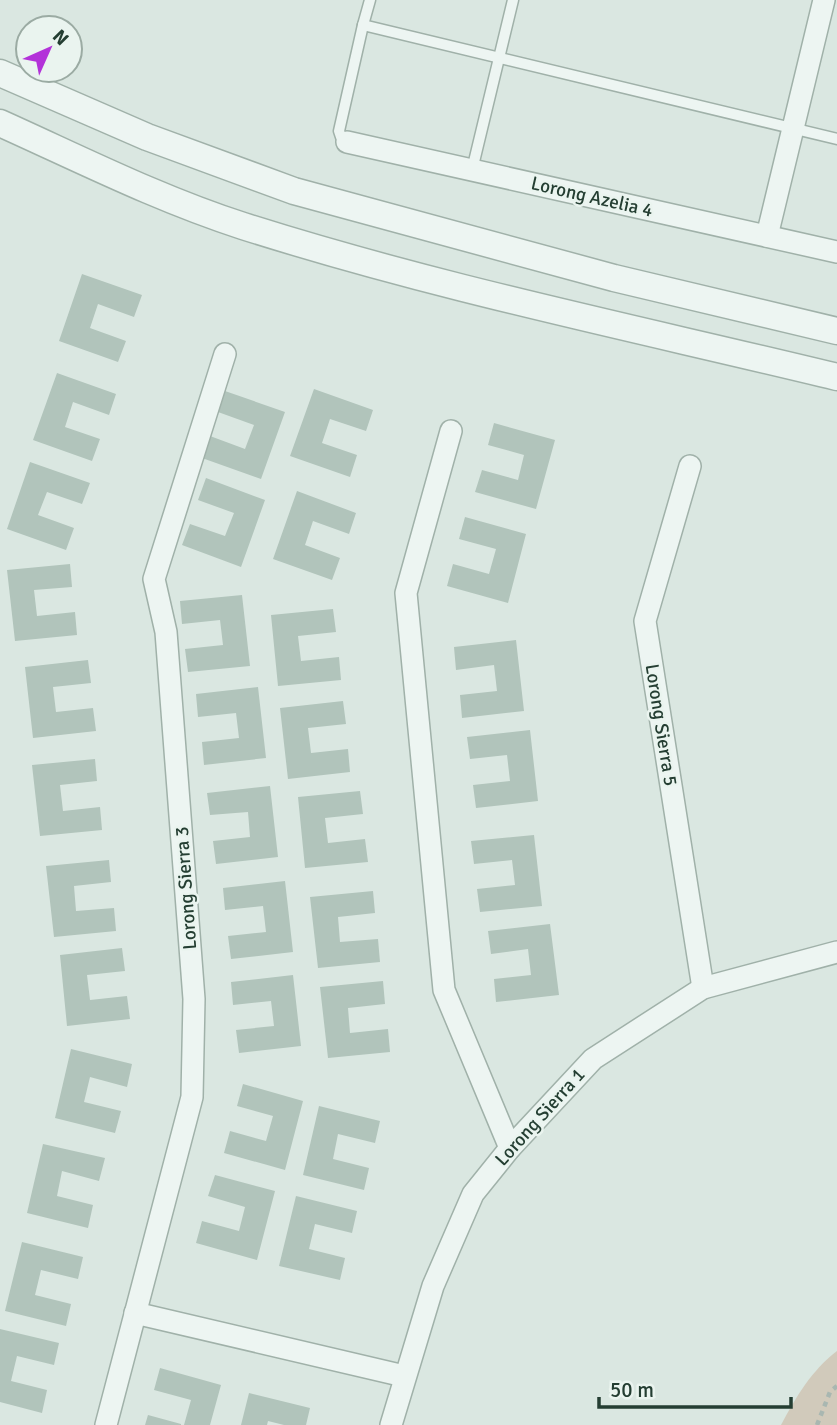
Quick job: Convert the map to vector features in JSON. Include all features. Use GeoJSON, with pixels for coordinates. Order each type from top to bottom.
{"type":"FeatureCollection","features":[{"type":"Feature","properties":{"kind":"street"},"geometry":{"type":"LineString","coordinates":[[767,236],[824,0],[837,3]]}},
{"type":"Feature","properties":{"kind":"street"},"geometry":{"type":"LineString","coordinates":[[0,73],[147,137],[294,191],[614,278],[837,331]]}},
{"type":"Feature","properties":{"kind":"street"},"geometry":{"type":"LineString","coordinates":[[0,122],[124,179],[241,225],[428,279],[837,376]]}},
{"type":"Feature","properties":{"kind":"street","name":"Lorong Azelia 4"},"geometry":{"type":"LineString","coordinates":[[347,142],[837,252]]}},
{"type":"Feature","properties":{"kind":"street","name":"Lorong Sierra 3"},"geometry":{"type":"LineString","coordinates":[[106,1425],[192,1097],[194,999],[166,632],[153,579],[225,354]]}},
{"type":"Feature","properties":{"kind":"street"},"geometry":{"type":"LineString","coordinates":[[451,432],[406,593],[444,990],[510,1148]]}},
{"type":"Feature","properties":{"kind":"street","name":"Lorong Sierra 5"},"geometry":{"type":"LineString","coordinates":[[690,466],[645,621],[703,988]]}},
{"type":"Feature","properties":{"kind":"street","name":"Lorong Sierra 1"},"geometry":{"type":"LineString","coordinates":[[391,1425],[433,1286],[473,1194],[510,1148],[593,1059],[703,988],[836,946]]}},
{"type":"Feature","properties":{"kind":"street"},"geometry":{"type":"LineString","coordinates":[[135,1313],[404,1376]]}},
{"type":"Feature","properties":{"kind":"lane"},"geometry":{"type":"LineString","coordinates":[[347,142],[339,131],[370,0]]}},
{"type":"Feature","properties":{"kind":"lane"},"geometry":{"type":"LineString","coordinates":[[472,170],[513,0]]}},
{"type":"Feature","properties":{"kind":"lane"},"geometry":{"type":"LineString","coordinates":[[363,25],[837,139]]}},
{"type":"Feature","properties":{"kind":"path"},"geometry":{"type":"LineString","coordinates":[[817,1425],[830,1392],[837,1386]]}},
{"type":"Feature","properties":{"kind":"shaded area"},"geometry":{"type":"Polygon","coordinates":[[[837,1351],[837,1425],[781,1425],[812,1376],[837,1351]]]}},
{"type":"Feature","properties":{"kind":"building"},"geometry":{"type":"Polygon","coordinates":[[[82,274],[142,295],[134,317],[98,304],[90,328],[126,341],[118,362],[59,341],[82,274]]]}},
{"type":"Feature","properties":{"kind":"building"},"geometry":{"type":"Polygon","coordinates":[[[57,373],[116,394],[109,415],[73,402],[65,427],[100,439],[92,461],[33,440],[57,373]]]}},
{"type":"Feature","properties":{"kind":"building"},"geometry":{"type":"Polygon","coordinates":[[[314,389],[373,410],[366,431],[330,419],[322,443],[357,455],[350,477],[290,456],[314,389]]]}},
{"type":"Feature","properties":{"kind":"building"},"geometry":{"type":"Polygon","coordinates":[[[225,391],[285,412],[261,479],[202,458],[210,436],[245,449],[254,425],[218,412],[225,391]]]}},
{"type":"Feature","properties":{"kind":"building"},"geometry":{"type":"Polygon","coordinates":[[[494,423],[555,440],[536,509],[475,492],[482,470],[518,480],[524,455],[488,445],[494,423]]]}},
{"type":"Feature","properties":{"kind":"building"},"geometry":{"type":"Polygon","coordinates":[[[30,462],[90,483],[82,504],[47,492],[38,515],[74,528],[66,550],[7,529],[30,462]]]}},
{"type":"Feature","properties":{"kind":"building"},"geometry":{"type":"Polygon","coordinates":[[[206,478],[265,500],[241,567],[182,545],[190,524],[225,536],[234,513],[198,500],[206,478]]]}},
{"type":"Feature","properties":{"kind":"building"},"geometry":{"type":"Polygon","coordinates":[[[297,491],[356,513],[349,534],[313,521],[305,545],[340,558],[332,580],[273,559],[297,491]]]}},
{"type":"Feature","properties":{"kind":"building"},"geometry":{"type":"Polygon","coordinates":[[[465,517],[526,534],[508,603],[447,586],[453,564],[489,574],[496,549],[459,539],[465,517]]]}},
{"type":"Feature","properties":{"kind":"building"},"geometry":{"type":"Polygon","coordinates":[[[70,564],[72,587],[34,590],[37,616],[75,612],[77,635],[15,641],[7,570],[70,564]]]}},
{"type":"Feature","properties":{"kind":"building"},"geometry":{"type":"Polygon","coordinates":[[[242,595],[250,666],[188,672],[185,649],[223,645],[220,620],[182,624],[180,601],[242,595]]]}},
{"type":"Feature","properties":{"kind":"building"},"geometry":{"type":"Polygon","coordinates":[[[333,609],[336,632],[298,636],[301,661],[339,657],[341,680],[278,686],[271,615],[333,609]]]}},
{"type":"Feature","properties":{"kind":"building"},"geometry":{"type":"Polygon","coordinates":[[[516,640],[524,711],[462,718],[460,695],[497,691],[494,665],[456,670],[454,647],[516,640]]]}},
{"type":"Feature","properties":{"kind":"building"},"geometry":{"type":"Polygon","coordinates":[[[88,660],[91,683],[53,687],[56,712],[93,708],[96,731],[33,738],[25,667],[88,660]]]}},
{"type":"Feature","properties":{"kind":"building"},"geometry":{"type":"Polygon","coordinates":[[[258,687],[266,758],[204,765],[202,742],[239,738],[236,713],[198,717],[196,694],[258,687]]]}},
{"type":"Feature","properties":{"kind":"building"},"geometry":{"type":"Polygon","coordinates":[[[343,701],[346,724],[308,728],[311,753],[348,749],[350,772],[288,779],[280,708],[343,701]]]}},
{"type":"Feature","properties":{"kind":"building"},"geometry":{"type":"Polygon","coordinates":[[[530,730],[538,801],[476,808],[473,785],[510,781],[507,755],[470,759],[467,737],[530,730]]]}},
{"type":"Feature","properties":{"kind":"building"},"geometry":{"type":"Polygon","coordinates":[[[95,759],[97,781],[60,785],[63,811],[100,807],[102,830],[40,836],[32,765],[95,759]]]}},
{"type":"Feature","properties":{"kind":"building"},"geometry":{"type":"Polygon","coordinates":[[[270,786],[278,857],[216,864],[213,841],[250,837],[248,812],[210,815],[207,793],[270,786]]]}},
{"type":"Feature","properties":{"kind":"building"},"geometry":{"type":"Polygon","coordinates":[[[360,791],[363,814],[325,818],[328,843],[365,839],[368,862],[305,868],[298,797],[360,791]]]}},
{"type":"Feature","properties":{"kind":"building"},"geometry":{"type":"Polygon","coordinates":[[[534,835],[542,906],[480,912],[477,889],[515,885],[512,860],[474,864],[471,841],[534,835]]]}},
{"type":"Feature","properties":{"kind":"building"},"geometry":{"type":"Polygon","coordinates":[[[109,860],[111,882],[74,886],[76,911],[114,908],[116,931],[54,937],[46,866],[109,860]]]}},
{"type":"Feature","properties":{"kind":"building"},"geometry":{"type":"Polygon","coordinates":[[[285,881],[293,952],[231,959],[228,936],[266,932],[263,906],[225,910],[223,888],[285,881]]]}},
{"type":"Feature","properties":{"kind":"building"},"geometry":{"type":"Polygon","coordinates":[[[373,891],[375,913],[338,917],[340,942],[378,939],[380,962],[318,968],[310,897],[373,891]]]}},
{"type":"Feature","properties":{"kind":"building"},"geometry":{"type":"Polygon","coordinates":[[[550,924],[559,995],[496,1002],[494,979],[531,975],[528,949],[491,954],[488,931],[550,924]]]}},
{"type":"Feature","properties":{"kind":"building"},"geometry":{"type":"Polygon","coordinates":[[[122,948],[125,971],[87,975],[90,1000],[127,996],[130,1019],[67,1026],[60,955],[122,948]]]}},
{"type":"Feature","properties":{"kind":"building"},"geometry":{"type":"Polygon","coordinates":[[[293,975],[301,1046],[239,1053],[236,1030],[274,1026],[271,1001],[233,1005],[231,982],[293,975]]]}},
{"type":"Feature","properties":{"kind":"building"},"geometry":{"type":"Polygon","coordinates":[[[383,981],[385,1004],[348,1008],[350,1033],[388,1029],[390,1052],[328,1058],[320,987],[383,981]]]}},
{"type":"Feature","properties":{"kind":"building"},"geometry":{"type":"Polygon","coordinates":[[[71,1049],[132,1064],[127,1087],[90,1077],[84,1102],[121,1111],[115,1133],[55,1118],[71,1049]]]}},
{"type":"Feature","properties":{"kind":"building"},"geometry":{"type":"Polygon","coordinates":[[[243,1084],[303,1101],[285,1170],[224,1153],[230,1131],[266,1141],[273,1116],[237,1106],[243,1084]]]}},
{"type":"Feature","properties":{"kind":"building"},"geometry":{"type":"Polygon","coordinates":[[[319,1106],[380,1121],[375,1143],[338,1134],[333,1159],[369,1168],[364,1190],[303,1175],[319,1106]]]}},
{"type":"Feature","properties":{"kind":"building"},"geometry":{"type":"Polygon","coordinates":[[[43,1144],[105,1158],[99,1181],[62,1171],[57,1196],[93,1205],[88,1228],[27,1213],[43,1144]]]}},
{"type":"Feature","properties":{"kind":"building"},"geometry":{"type":"Polygon","coordinates":[[[215,1175],[275,1191],[257,1260],[196,1243],[202,1221],[239,1231],[245,1207],[208,1196],[215,1175]]]}},
{"type":"Feature","properties":{"kind":"building"},"geometry":{"type":"Polygon","coordinates":[[[296,1196],[357,1211],[352,1233],[315,1224],[309,1249],[345,1258],[340,1280],[279,1266],[296,1196]]]}},
{"type":"Feature","properties":{"kind":"building"},"geometry":{"type":"Polygon","coordinates":[[[22,1242],[83,1257],[78,1279],[41,1270],[35,1295],[71,1304],[66,1326],[5,1311],[22,1242]]]}},
{"type":"Feature","properties":{"kind":"building"},"geometry":{"type":"Polygon","coordinates":[[[0,1329],[59,1343],[54,1365],[17,1356],[11,1381],[47,1390],[42,1413],[0,1402],[0,1329]]]}},
{"type":"Feature","properties":{"kind":"building"},"geometry":{"type":"Polygon","coordinates":[[[160,1368],[221,1385],[210,1425],[184,1425],[191,1400],[154,1390],[160,1368]]]}},
{"type":"Feature","properties":{"kind":"building"},"geometry":{"type":"Polygon","coordinates":[[[249,1393],[310,1408],[306,1425],[284,1425],[268,1421],[267,1425],[241,1425],[249,1393]]]}},
{"type":"Feature","properties":{"kind":"building"},"geometry":{"type":"Polygon","coordinates":[[[148,1415],[181,1424],[181,1425],[145,1425],[148,1415]]]}}]}
